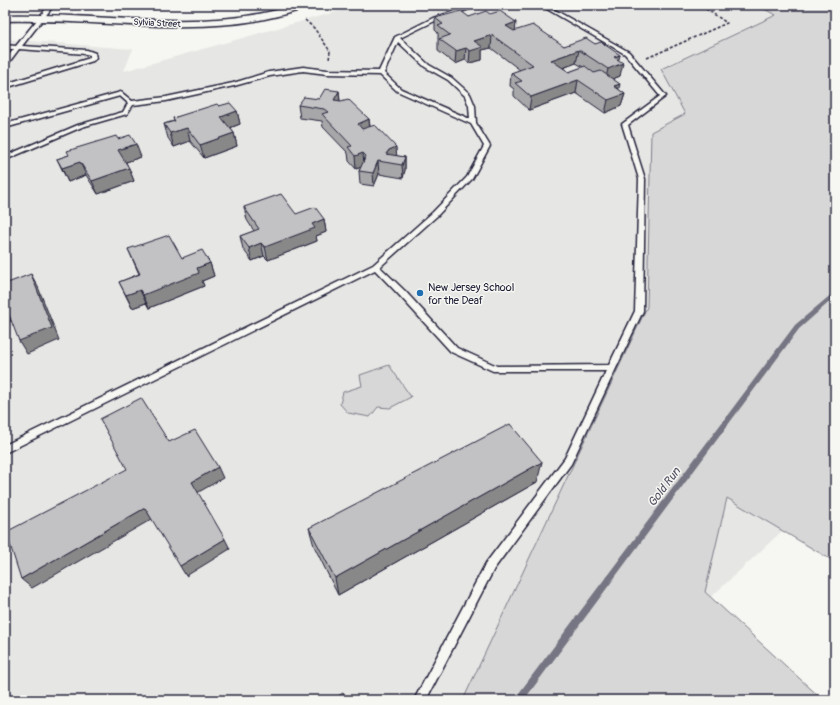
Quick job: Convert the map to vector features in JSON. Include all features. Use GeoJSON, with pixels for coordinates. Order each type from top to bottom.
{"type":"FeatureCollection","features":[{"type":"Feature","properties":{"kind":"street","name":"Sylvia Street"},"geometry":{"type":"LineString","coordinates":[[5,18],[43,17],[166,24],[208,24],[257,18],[302,7]]}},
{"type":"Feature","properties":{"kind":"lane"},"geometry":{"type":"LineString","coordinates":[[5,64],[52,5]]}},
{"type":"Feature","properties":{"kind":"lane"},"geometry":{"type":"LineString","coordinates":[[382,73],[397,38],[435,19],[479,5]]}},
{"type":"Feature","properties":{"kind":"lane"},"geometry":{"type":"LineString","coordinates":[[420,700],[490,566],[568,461],[639,311],[642,179],[625,124],[663,96],[627,53],[542,5]]}},
{"type":"Feature","properties":{"kind":"lane"},"geometry":{"type":"LineString","coordinates":[[5,449],[376,266],[435,214],[470,178],[487,146],[473,123],[472,106],[468,95],[450,79],[427,66],[397,38]]}},
{"type":"Feature","properties":{"kind":"lane"},"geometry":{"type":"LineString","coordinates":[[5,47],[88,52],[93,54],[93,58],[91,60],[5,86]]}},
{"type":"Feature","properties":{"kind":"lane"},"geometry":{"type":"LineString","coordinates":[[5,158],[80,126],[124,112],[131,103],[166,99],[234,84],[269,74],[303,70],[382,73],[399,90],[473,123]]}},
{"type":"Feature","properties":{"kind":"lane"},"geometry":{"type":"LineString","coordinates":[[5,126],[121,94],[131,103]]}},
{"type":"Feature","properties":{"kind":"lane"},"geometry":{"type":"LineString","coordinates":[[376,266],[454,350],[496,369],[612,368]]}},
{"type":"Feature","properties":{"kind":"path"},"geometry":{"type":"LineString","coordinates":[[636,63],[727,23],[700,5]]}},
{"type":"Feature","properties":{"kind":"path"},"geometry":{"type":"LineString","coordinates":[[302,7],[299,15],[314,28],[330,51],[327,72]]}},
{"type":"Feature","properties":{"kind":"shaded area","name":"New Jersey School for the Deaf"},"geometry":{"type":"Polygon","coordinates":[[[360,5],[773,5],[835,29],[835,482],[600,700],[5,700],[5,39],[133,49],[124,71],[360,5]]]}},
{"type":"Feature","properties":{"kind":"shaded area"},"geometry":{"type":"Polygon","coordinates":[[[756,5],[835,5],[835,562],[727,498],[705,592],[823,700],[463,700],[647,307],[651,132],[685,114],[661,69],[776,15],[756,5]]]}},
{"type":"Feature","properties":{"kind":"shaded area"},"geometry":{"type":"Polygon","coordinates":[[[389,365],[411,397],[390,408],[378,407],[370,417],[348,413],[340,404],[343,392],[362,386],[360,375],[389,365]]]}},
{"type":"Feature","properties":{"kind":"building"},"geometry":{"type":"Polygon","coordinates":[[[461,11],[469,17],[486,11],[490,14],[500,11],[516,22],[506,26],[514,31],[533,25],[564,46],[586,38],[595,44],[601,42],[620,55],[614,57],[623,63],[608,69],[579,50],[551,60],[569,72],[585,66],[594,73],[601,71],[620,84],[614,86],[625,94],[608,100],[578,80],[531,97],[515,83],[522,81],[511,73],[533,65],[492,35],[474,41],[483,47],[470,51],[466,48],[456,51],[439,39],[450,35],[438,26],[443,24],[435,18],[461,11]]]}},
{"type":"Feature","properties":{"kind":"building"},"geometry":{"type":"Polygon","coordinates":[[[325,89],[339,91],[334,100],[341,101],[348,99],[369,119],[358,124],[362,129],[375,125],[396,147],[389,150],[386,154],[405,157],[402,165],[378,161],[373,173],[359,171],[366,156],[363,153],[355,156],[348,147],[352,146],[322,114],[328,112],[324,109],[298,105],[304,97],[319,99],[325,89]]]}},
{"type":"Feature","properties":{"kind":"building"},"geometry":{"type":"Polygon","coordinates":[[[230,103],[237,111],[221,117],[234,133],[200,145],[187,128],[170,133],[164,124],[175,121],[173,118],[217,104],[219,106],[230,103]]]}},
{"type":"Feature","properties":{"kind":"building"},"geometry":{"type":"Polygon","coordinates":[[[130,135],[136,144],[118,150],[129,168],[92,181],[80,162],[62,168],[57,159],[69,155],[67,151],[116,136],[118,139],[130,135]]]}},
{"type":"Feature","properties":{"kind":"building"},"geometry":{"type":"Polygon","coordinates":[[[281,194],[296,214],[315,207],[324,219],[312,224],[315,228],[265,247],[261,243],[249,248],[240,236],[259,229],[244,207],[281,194]]]}},
{"type":"Feature","properties":{"kind":"building"},"geometry":{"type":"Polygon","coordinates":[[[169,235],[182,258],[202,250],[210,263],[197,268],[199,273],[143,295],[140,290],[126,295],[119,282],[140,274],[128,249],[169,235]]]}},
{"type":"Feature","properties":{"kind":"building"},"geometry":{"type":"Polygon","coordinates":[[[31,274],[52,328],[19,341],[5,307],[5,284],[31,274]]]}},
{"type":"Feature","properties":{"kind":"building"},"geometry":{"type":"Polygon","coordinates":[[[141,398],[169,442],[195,430],[218,467],[192,482],[225,539],[180,566],[145,508],[21,579],[6,532],[127,469],[100,419],[141,398]]]}},
{"type":"Feature","properties":{"kind":"building"},"geometry":{"type":"Polygon","coordinates":[[[510,424],[542,462],[335,578],[309,528],[510,424]]]}},
{"type":"Feature","properties":{"kind":"building"},"geometry":{"type":"Polygon","coordinates":[[[343,693],[346,700],[332,700],[343,693]]]}},
{"type":"Feature","properties":{"kind":"waterway","name":"Gold Run"},"geometry":{"type":"LineString","coordinates":[[519,700],[797,327],[835,294]]}},
{"type":"Feature","properties":{"kind":"place","name":"New Jersey School for the Deaf"},"geometry":{"type":"Point","coordinates":[420,293]}}]}
